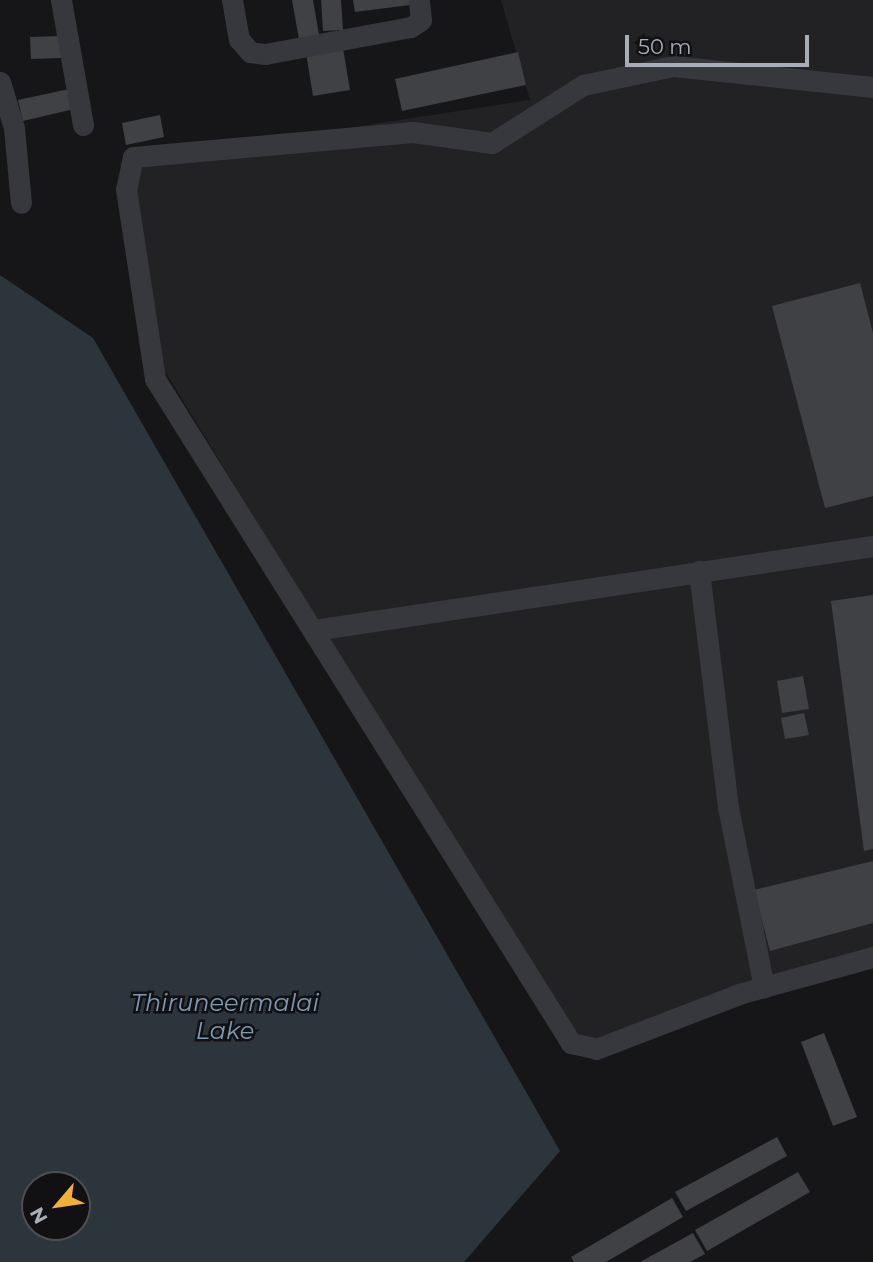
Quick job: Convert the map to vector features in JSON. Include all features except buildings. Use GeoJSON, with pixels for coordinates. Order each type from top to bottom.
{"type":"FeatureCollection","features":[{"type":"Feature","properties":{"kind":"street"},"geometry":{"type":"LineString","coordinates":[[61,0],[83,125]]}},
{"type":"Feature","properties":{"kind":"street"},"geometry":{"type":"LineString","coordinates":[[232,0],[239,39],[250,52],[265,54],[411,27],[421,20],[419,0]]}},
{"type":"Feature","properties":{"kind":"street"},"geometry":{"type":"LineString","coordinates":[[873,87],[673,66],[583,85],[492,142],[413,132],[133,157],[126,189],[155,379],[571,1043],[596,1049],[764,987],[873,957]]}},
{"type":"Feature","properties":{"kind":"street"},"geometry":{"type":"LineString","coordinates":[[0,82],[14,128],[21,203]]}},
{"type":"Feature","properties":{"kind":"street"},"geometry":{"type":"LineString","coordinates":[[314,630],[873,546]]}},
{"type":"Feature","properties":{"kind":"street"},"geometry":{"type":"LineString","coordinates":[[699,571],[728,807],[764,987]]}},
{"type":"Feature","properties":{"kind":"shaded area"},"geometry":{"type":"Polygon","coordinates":[[[501,0],[873,0],[873,962],[583,1057],[160,363],[120,163],[530,100],[501,0]]]}},
{"type":"Feature","properties":{"kind":"water","name":"Thiruneermalai Lake"},"geometry":{"type":"Polygon","coordinates":[[[0,275],[93,338],[560,1151],[464,1262],[0,1262],[0,275]]]}}]}
